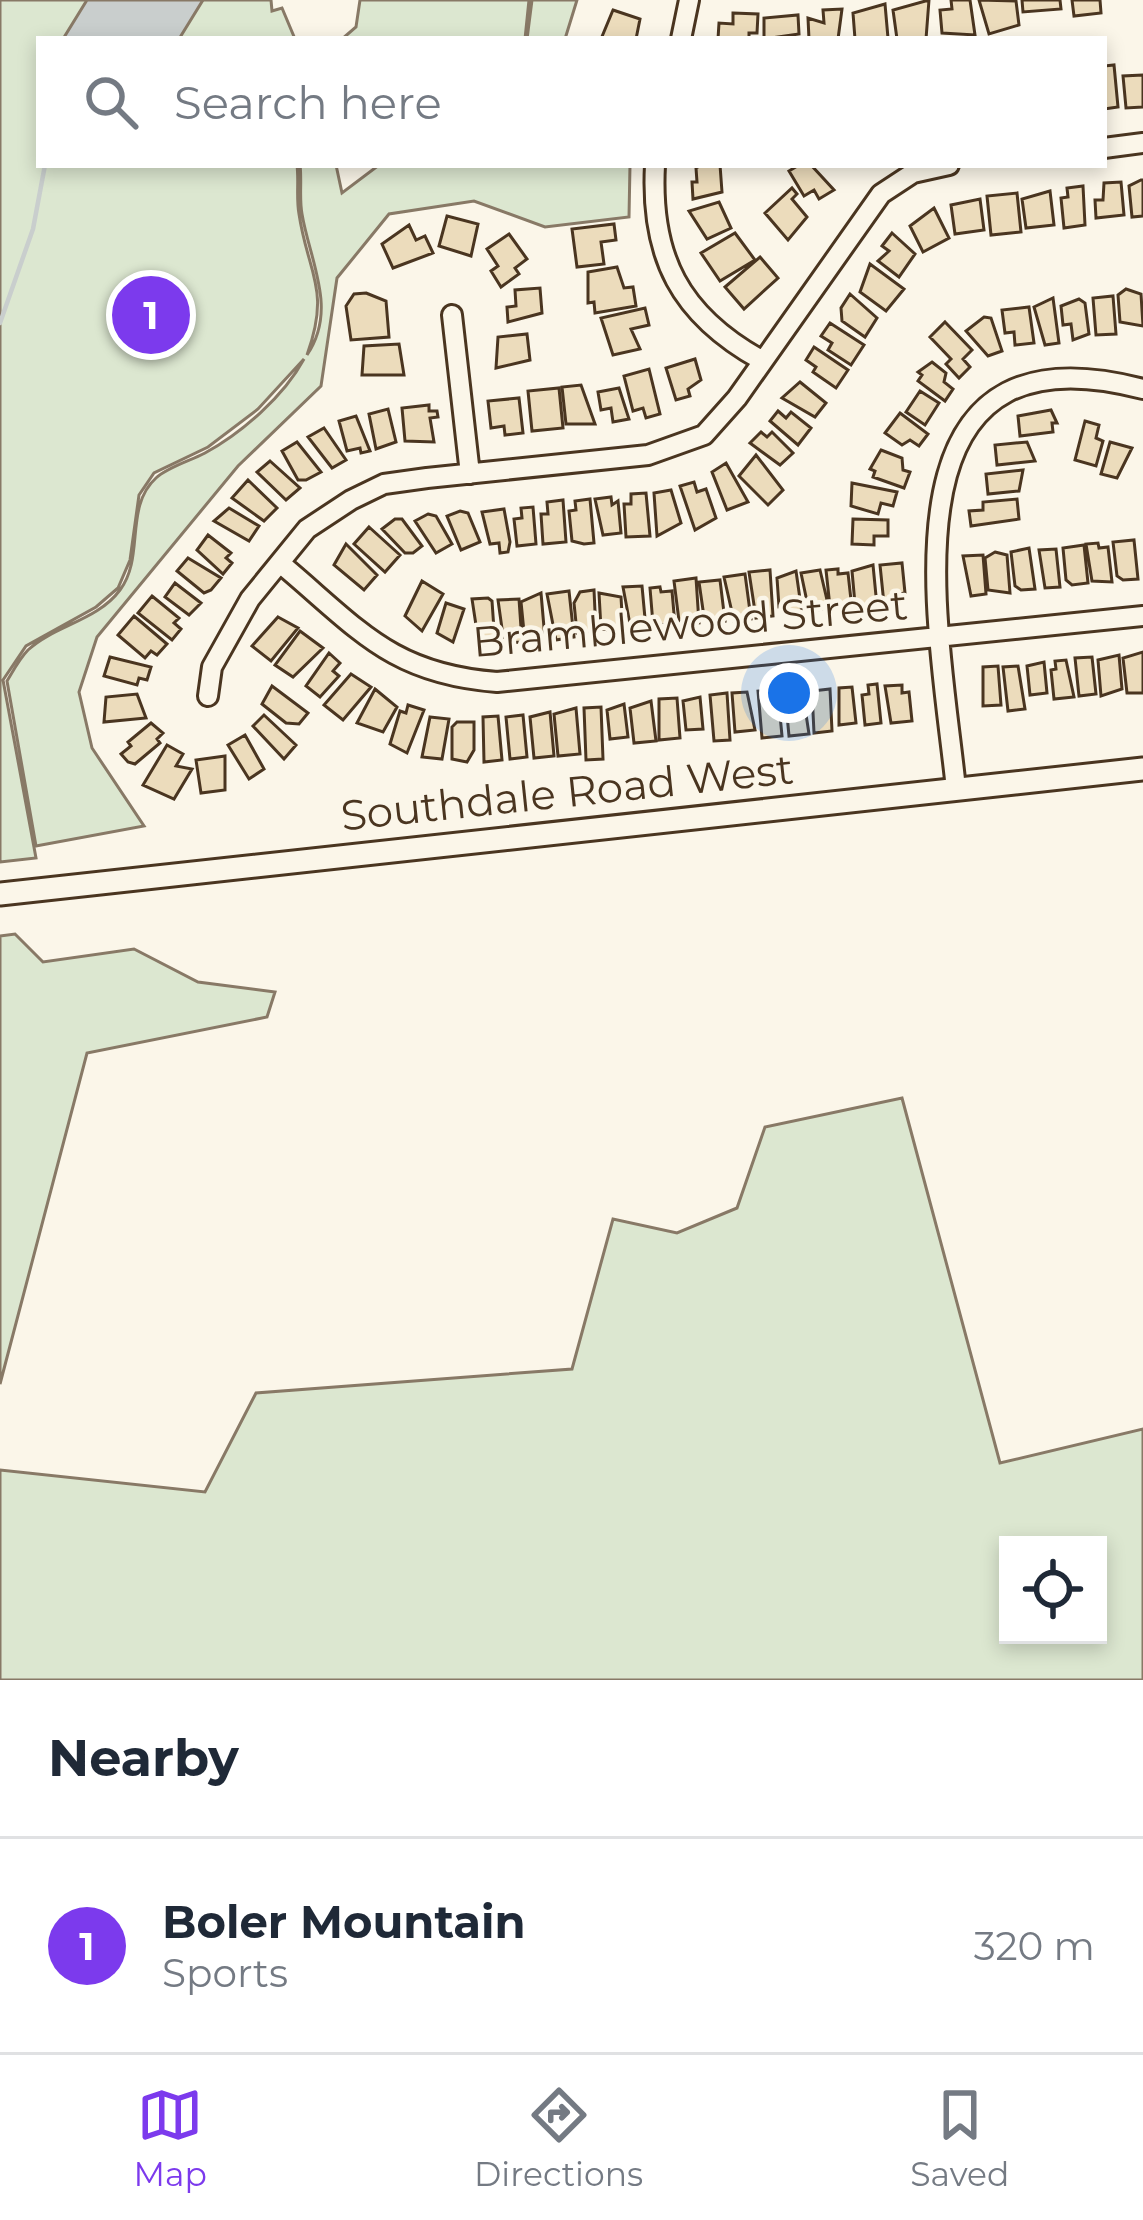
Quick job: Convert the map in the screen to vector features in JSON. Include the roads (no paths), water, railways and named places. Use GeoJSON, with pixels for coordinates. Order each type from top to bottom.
{"type":"FeatureCollection","features":[{"type":"Feature","properties":{"kind":"main road","name":"Southdale Road West"},"geometry":{"type":"LineString","coordinates":[[0,894],[1143,769]]}},
{"type":"Feature","properties":{"kind":"street"},"geometry":{"type":"LineString","coordinates":[[682,36],[689,0]]}},
{"type":"Feature","properties":{"kind":"street"},"geometry":{"type":"LineString","coordinates":[[1107,148],[1143,143]]}},
{"type":"Feature","properties":{"kind":"street"},"geometry":{"type":"LineString","coordinates":[[655,168],[652,214],[676,287],[726,341],[761,360]]}},
{"type":"Feature","properties":{"kind":"street"},"geometry":{"type":"LineString","coordinates":[[208,696],[212,667],[250,599],[307,529],[368,492],[384,484],[648,455],[704,435],[881,194],[913,173],[936,168]]}},
{"type":"Feature","properties":{"kind":"street"},"geometry":{"type":"LineString","coordinates":[[452,315],[470,474]]}},
{"type":"Feature","properties":{"kind":"street"},"geometry":{"type":"LineString","coordinates":[[956,789],[934,538],[943,485],[972,422],[1001,392],[1028,382],[1091,376],[1143,389]]}},
{"type":"Feature","properties":{"kind":"street","name":"Bramblewood Street"},"geometry":{"type":"LineString","coordinates":[[280,563],[410,666],[446,678],[497,682],[1143,616]]}},
{"type":"Feature","properties":{"kind":"waterway"},"geometry":{"type":"LineString","coordinates":[[0,323],[33,229],[44,168]]}},
{"type":"Feature","properties":{"kind":"place","name":"Boler Mountain"},"geometry":{"type":"Point","coordinates":[151,315]}}]}
